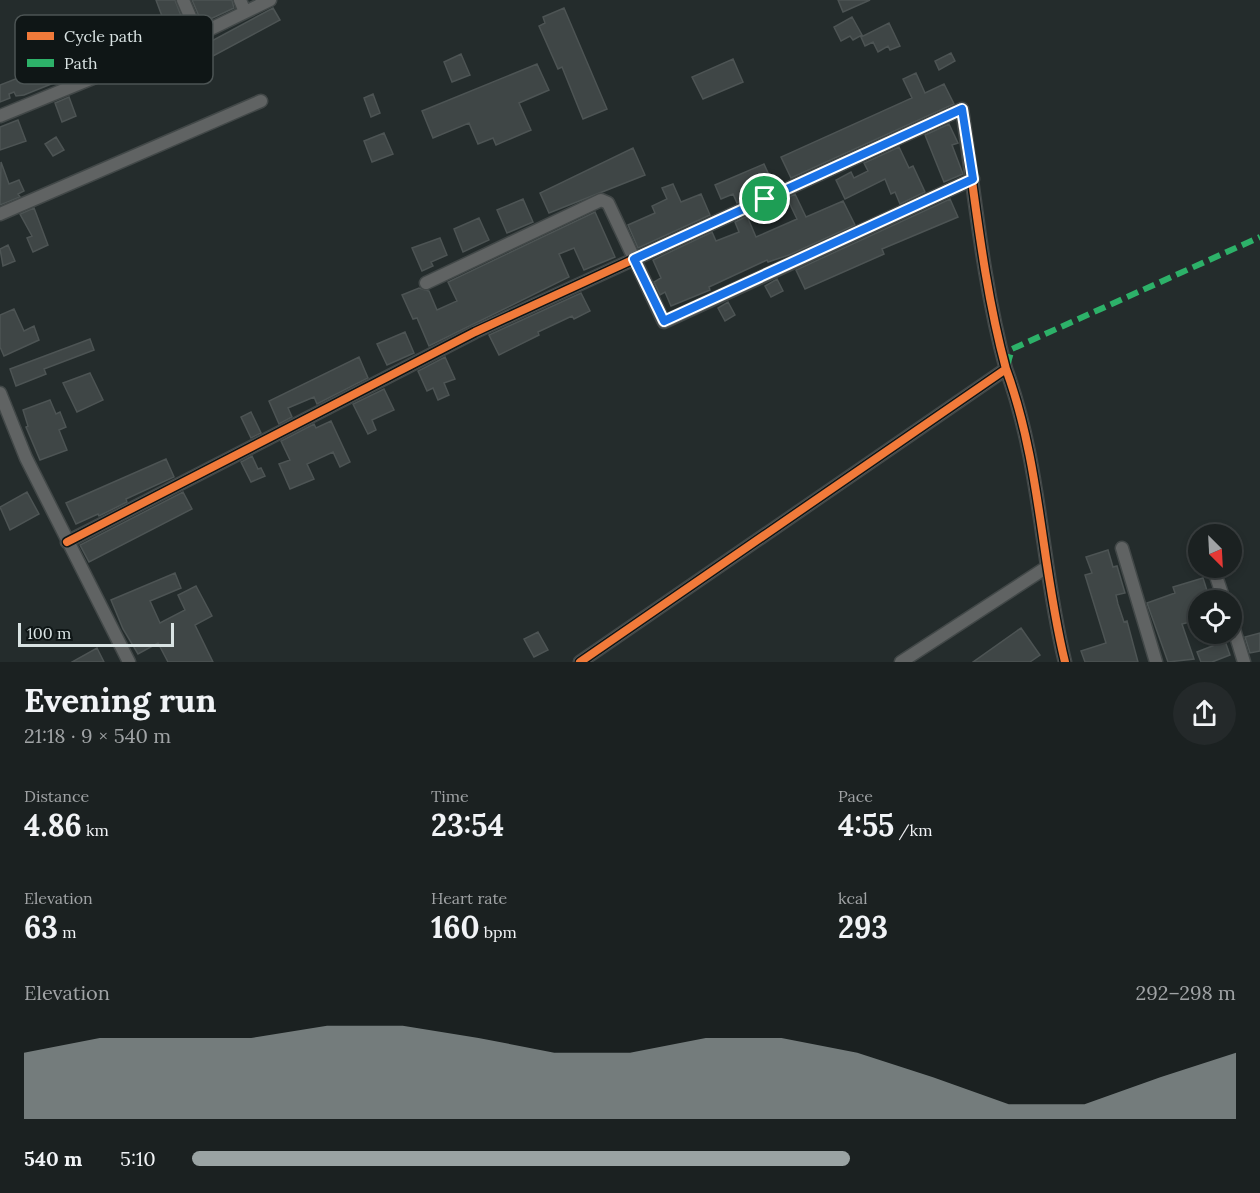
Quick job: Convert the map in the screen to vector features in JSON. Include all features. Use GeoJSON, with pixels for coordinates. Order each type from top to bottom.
{"type":"FeatureCollection","features":[{"type":"Feature","properties":{"kind":"street"},"geometry":{"type":"LineString","coordinates":[[183,0],[190,15]]}},
{"type":"Feature","properties":{"kind":"street"},"geometry":{"type":"LineString","coordinates":[[213,24],[242,6],[270,0]]}},
{"type":"Feature","properties":{"kind":"street"},"geometry":{"type":"LineString","coordinates":[[0,116],[77,84]]}},
{"type":"Feature","properties":{"kind":"street"},"geometry":{"type":"LineString","coordinates":[[0,214],[261,101]]}},
{"type":"Feature","properties":{"kind":"street"},"geometry":{"type":"LineString","coordinates":[[67,542],[475,332],[962,109],[995,330],[1018,404],[1039,502],[1047,567],[1065,662]]}},
{"type":"Feature","properties":{"kind":"street"},"geometry":{"type":"LineString","coordinates":[[426,283],[601,200],[608,203],[664,321],[973,179]]}},
{"type":"Feature","properties":{"kind":"street"},"geometry":{"type":"LineString","coordinates":[[580,662],[1006,369]]}},
{"type":"Feature","properties":{"kind":"street"},"geometry":{"type":"LineString","coordinates":[[0,393],[26,458],[129,662]]}},
{"type":"Feature","properties":{"kind":"street"},"geometry":{"type":"LineString","coordinates":[[1122,548],[1156,662]]}},
{"type":"Feature","properties":{"kind":"street"},"geometry":{"type":"LineString","coordinates":[[901,662],[1047,567]]}},
{"type":"Feature","properties":{"kind":"street"},"geometry":{"type":"LineString","coordinates":[[1238,644],[1244,662]]}},
{"type":"Feature","properties":{"kind":"building"},"geometry":{"type":"Polygon","coordinates":[[[156,0],[175,0],[181,15],[162,15],[156,0]]]}},
{"type":"Feature","properties":{"kind":"building"},"geometry":{"type":"Polygon","coordinates":[[[192,0],[232,0],[234,8],[213,18],[213,15],[199,15],[192,0]]]}},
{"type":"Feature","properties":{"kind":"building"},"geometry":{"type":"Polygon","coordinates":[[[838,0],[870,0],[843,12],[838,0]]]}},
{"type":"Feature","properties":{"kind":"building"},"geometry":{"type":"Polygon","coordinates":[[[273,8],[280,20],[213,56],[213,40],[273,8]]]}},
{"type":"Feature","properties":{"kind":"building"},"geometry":{"type":"Polygon","coordinates":[[[564,8],[607,109],[583,119],[562,67],[558,69],[539,26],[545,23],[543,17],[564,8]]]}},
{"type":"Feature","properties":{"kind":"building"},"geometry":{"type":"Polygon","coordinates":[[[852,17],[862,35],[853,40],[850,36],[841,41],[834,27],[852,17]]]}},
{"type":"Feature","properties":{"kind":"building"},"geometry":{"type":"Polygon","coordinates":[[[889,23],[900,46],[890,50],[888,46],[878,52],[873,42],[865,46],[861,37],[889,23]]]}},
{"type":"Feature","properties":{"kind":"building"},"geometry":{"type":"Polygon","coordinates":[[[951,53],[955,61],[939,70],[935,61],[951,53]]]}},
{"type":"Feature","properties":{"kind":"building"},"geometry":{"type":"Polygon","coordinates":[[[461,54],[470,75],[452,82],[444,62],[461,54]]]}},
{"type":"Feature","properties":{"kind":"building"},"geometry":{"type":"Polygon","coordinates":[[[733,59],[743,82],[703,99],[692,77],[733,59]]]}},
{"type":"Feature","properties":{"kind":"building"},"geometry":{"type":"Polygon","coordinates":[[[537,64],[549,90],[519,103],[531,130],[496,145],[493,138],[478,144],[469,123],[433,138],[422,111],[537,64]]]}},
{"type":"Feature","properties":{"kind":"building"},"geometry":{"type":"Polygon","coordinates":[[[916,73],[925,93],[944,84],[954,104],[791,178],[781,157],[912,98],[903,79],[916,73]]]}},
{"type":"Feature","properties":{"kind":"building"},"geometry":{"type":"Polygon","coordinates":[[[15,79],[15,84],[51,84],[24,95],[16,96],[14,92],[9,94],[10,98],[0,102],[0,85],[15,79]]]}},
{"type":"Feature","properties":{"kind":"building"},"geometry":{"type":"Polygon","coordinates":[[[373,94],[380,113],[371,117],[364,98],[373,94]]]}},
{"type":"Feature","properties":{"kind":"building"},"geometry":{"type":"Polygon","coordinates":[[[69,97],[76,116],[62,122],[55,103],[69,97]]]}},
{"type":"Feature","properties":{"kind":"building"},"geometry":{"type":"Polygon","coordinates":[[[18,120],[26,141],[0,150],[0,127],[18,120]]]}},
{"type":"Feature","properties":{"kind":"building"},"geometry":{"type":"Polygon","coordinates":[[[949,124],[958,143],[952,145],[963,174],[944,182],[925,135],[949,124]]]}},
{"type":"Feature","properties":{"kind":"building"},"geometry":{"type":"Polygon","coordinates":[[[384,133],[393,154],[372,162],[364,141],[384,133]]]}},
{"type":"Feature","properties":{"kind":"building"},"geometry":{"type":"Polygon","coordinates":[[[56,137],[64,150],[53,156],[45,144],[56,137]]]}},
{"type":"Feature","properties":{"kind":"building"},"geometry":{"type":"Polygon","coordinates":[[[899,147],[909,168],[913,166],[925,192],[900,204],[895,192],[891,194],[885,179],[845,199],[836,180],[851,172],[854,178],[868,171],[864,163],[899,147]]]}},
{"type":"Feature","properties":{"kind":"building"},"geometry":{"type":"Polygon","coordinates":[[[633,148],[645,175],[549,213],[540,193],[633,148]]]}},
{"type":"Feature","properties":{"kind":"building"},"geometry":{"type":"Polygon","coordinates":[[[1,162],[9,184],[19,180],[24,191],[18,194],[20,197],[0,205],[1,162]]]}},
{"type":"Feature","properties":{"kind":"building"},"geometry":{"type":"Polygon","coordinates":[[[764,164],[774,186],[737,203],[733,194],[721,199],[715,185],[764,164]]]}},
{"type":"Feature","properties":{"kind":"building"},"geometry":{"type":"Polygon","coordinates":[[[673,184],[681,202],[701,194],[710,215],[638,248],[628,225],[655,213],[652,206],[667,199],[662,188],[673,184]]]}},
{"type":"Feature","properties":{"kind":"building"},"geometry":{"type":"Polygon","coordinates":[[[795,194],[806,217],[843,201],[855,225],[789,255],[768,262],[767,260],[709,287],[710,290],[671,306],[665,292],[660,295],[654,282],[661,278],[653,260],[712,232],[716,241],[739,232],[735,222],[747,216],[756,237],[797,219],[787,198],[795,194]]]}},
{"type":"Feature","properties":{"kind":"building"},"geometry":{"type":"Polygon","coordinates":[[[523,199],[533,222],[507,233],[497,210],[523,199]]]}},
{"type":"Feature","properties":{"kind":"building"},"geometry":{"type":"Polygon","coordinates":[[[950,199],[958,217],[882,249],[884,254],[805,289],[796,270],[950,199]]]}},
{"type":"Feature","properties":{"kind":"building"},"geometry":{"type":"Polygon","coordinates":[[[34,208],[48,245],[33,252],[27,238],[32,236],[20,214],[34,208]]]}},
{"type":"Feature","properties":{"kind":"building"},"geometry":{"type":"Polygon","coordinates":[[[595,212],[615,257],[584,270],[574,248],[559,254],[569,277],[429,346],[417,318],[413,319],[402,295],[419,288],[429,291],[437,310],[457,301],[448,282],[595,212]]]}},
{"type":"Feature","properties":{"kind":"building"},"geometry":{"type":"Polygon","coordinates":[[[479,218],[489,240],[463,252],[454,229],[479,218]]]}},
{"type":"Feature","properties":{"kind":"building"},"geometry":{"type":"Polygon","coordinates":[[[440,238],[447,255],[431,262],[433,266],[422,271],[412,248],[440,238]]]}},
{"type":"Feature","properties":{"kind":"building"},"geometry":{"type":"Polygon","coordinates":[[[8,245],[15,261],[3,266],[0,249],[8,245]]]}},
{"type":"Feature","properties":{"kind":"building"},"geometry":{"type":"Polygon","coordinates":[[[777,279],[783,291],[771,297],[765,286],[777,279]]]}},
{"type":"Feature","properties":{"kind":"building"},"geometry":{"type":"Polygon","coordinates":[[[581,293],[590,311],[574,319],[572,316],[538,332],[539,335],[499,355],[489,335],[581,293]]]}},
{"type":"Feature","properties":{"kind":"building"},"geometry":{"type":"Polygon","coordinates":[[[728,302],[735,315],[725,321],[718,308],[728,302]]]}},
{"type":"Feature","properties":{"kind":"building"},"geometry":{"type":"Polygon","coordinates":[[[14,309],[24,331],[34,326],[39,340],[4,356],[0,347],[0,315],[14,309]]]}},
{"type":"Feature","properties":{"kind":"building"},"geometry":{"type":"Polygon","coordinates":[[[405,332],[414,353],[387,365],[377,344],[405,332]]]}},
{"type":"Feature","properties":{"kind":"building"},"geometry":{"type":"Polygon","coordinates":[[[90,339],[94,350],[44,369],[46,374],[16,386],[10,369],[90,339]]]}},
{"type":"Feature","properties":{"kind":"building"},"geometry":{"type":"Polygon","coordinates":[[[359,357],[368,378],[317,404],[314,397],[288,408],[292,417],[279,424],[269,401],[359,357]]]}},
{"type":"Feature","properties":{"kind":"building"},"geometry":{"type":"Polygon","coordinates":[[[445,357],[455,379],[444,383],[449,395],[438,400],[433,388],[427,391],[418,371],[445,357]]]}},
{"type":"Feature","properties":{"kind":"building"},"geometry":{"type":"Polygon","coordinates":[[[90,373],[103,400],[77,412],[63,383],[90,373]]]}},
{"type":"Feature","properties":{"kind":"building"},"geometry":{"type":"Polygon","coordinates":[[[384,389],[394,410],[372,420],[376,430],[368,434],[353,404],[384,389]]]}},
{"type":"Feature","properties":{"kind":"building"},"geometry":{"type":"Polygon","coordinates":[[[50,400],[56,414],[60,412],[66,427],[59,430],[67,450],[40,460],[26,427],[28,426],[23,410],[50,400]]]}},
{"type":"Feature","properties":{"kind":"building"},"geometry":{"type":"Polygon","coordinates":[[[251,412],[261,433],[251,438],[241,417],[251,412]]]}},
{"type":"Feature","properties":{"kind":"building"},"geometry":{"type":"Polygon","coordinates":[[[331,421],[350,462],[340,467],[333,452],[307,464],[314,479],[290,489],[279,464],[290,460],[281,441],[314,424],[316,428],[331,421]]]}},
{"type":"Feature","properties":{"kind":"building"},"geometry":{"type":"Polygon","coordinates":[[[252,456],[258,469],[261,468],[265,476],[251,482],[241,462],[252,456]]]}},
{"type":"Feature","properties":{"kind":"building"},"geometry":{"type":"Polygon","coordinates":[[[166,459],[174,477],[126,499],[127,502],[99,516],[98,514],[76,524],[66,503],[166,459]]]}},
{"type":"Feature","properties":{"kind":"building"},"geometry":{"type":"Polygon","coordinates":[[[27,492],[39,514],[10,530],[0,507],[27,492]]]}},
{"type":"Feature","properties":{"kind":"building"},"geometry":{"type":"Polygon","coordinates":[[[183,492],[192,509],[89,562],[80,545],[183,492]]]}},
{"type":"Feature","properties":{"kind":"building"},"geometry":{"type":"Polygon","coordinates":[[[1108,550],[1113,567],[1117,566],[1125,593],[1116,595],[1124,622],[1127,621],[1138,662],[1085,662],[1081,651],[1106,643],[1085,575],[1092,573],[1086,557],[1108,550]]]}},
{"type":"Feature","properties":{"kind":"building"},"geometry":{"type":"Polygon","coordinates":[[[175,573],[181,588],[150,601],[160,623],[185,610],[178,595],[196,586],[212,616],[195,625],[213,662],[168,662],[158,643],[138,654],[123,629],[111,600],[175,573]]]}},
{"type":"Feature","properties":{"kind":"building"},"geometry":{"type":"Polygon","coordinates":[[[1203,578],[1207,590],[1188,590],[1188,622],[1182,624],[1194,659],[1168,662],[1147,603],[1175,593],[1173,587],[1203,578]]]}},
{"type":"Feature","properties":{"kind":"building"},"geometry":{"type":"Polygon","coordinates":[[[1021,628],[1040,655],[1030,662],[973,662],[1021,628]]]}},
{"type":"Feature","properties":{"kind":"building"},"geometry":{"type":"Polygon","coordinates":[[[538,632],[548,650],[534,657],[524,639],[538,632]]]}},
{"type":"Feature","properties":{"kind":"building"},"geometry":{"type":"Polygon","coordinates":[[[1260,633],[1260,651],[1250,653],[1245,637],[1260,633]]]}},
{"type":"Feature","properties":{"kind":"building"},"geometry":{"type":"Polygon","coordinates":[[[1217,644],[1226,644],[1230,655],[1212,662],[1201,662],[1197,652],[1217,644]]]}},
{"type":"Feature","properties":{"kind":"building"},"geometry":{"type":"Polygon","coordinates":[[[97,648],[104,662],[72,662],[97,648]]]}},
{"type":"Feature","properties":{"kind":"marked path"},"geometry":{"type":"LineString","coordinates":[[1007,366],[1012,349],[1260,237]]}},
{"type":"Feature","properties":{"kind":"cycle path"},"geometry":{"type":"LineString","coordinates":[[67,542],[475,332],[962,109],[985,272],[1006,369]]}},
{"type":"Feature","properties":{"kind":"cycle path"},"geometry":{"type":"LineString","coordinates":[[580,662],[1006,369],[1027,441],[1065,662]]}},
{"type":"Feature","properties":{"kind":"route"},"geometry":{"type":"LineString","coordinates":[[962,109],[973,179],[664,321],[634,259],[765,199],[962,109]]}}]}
